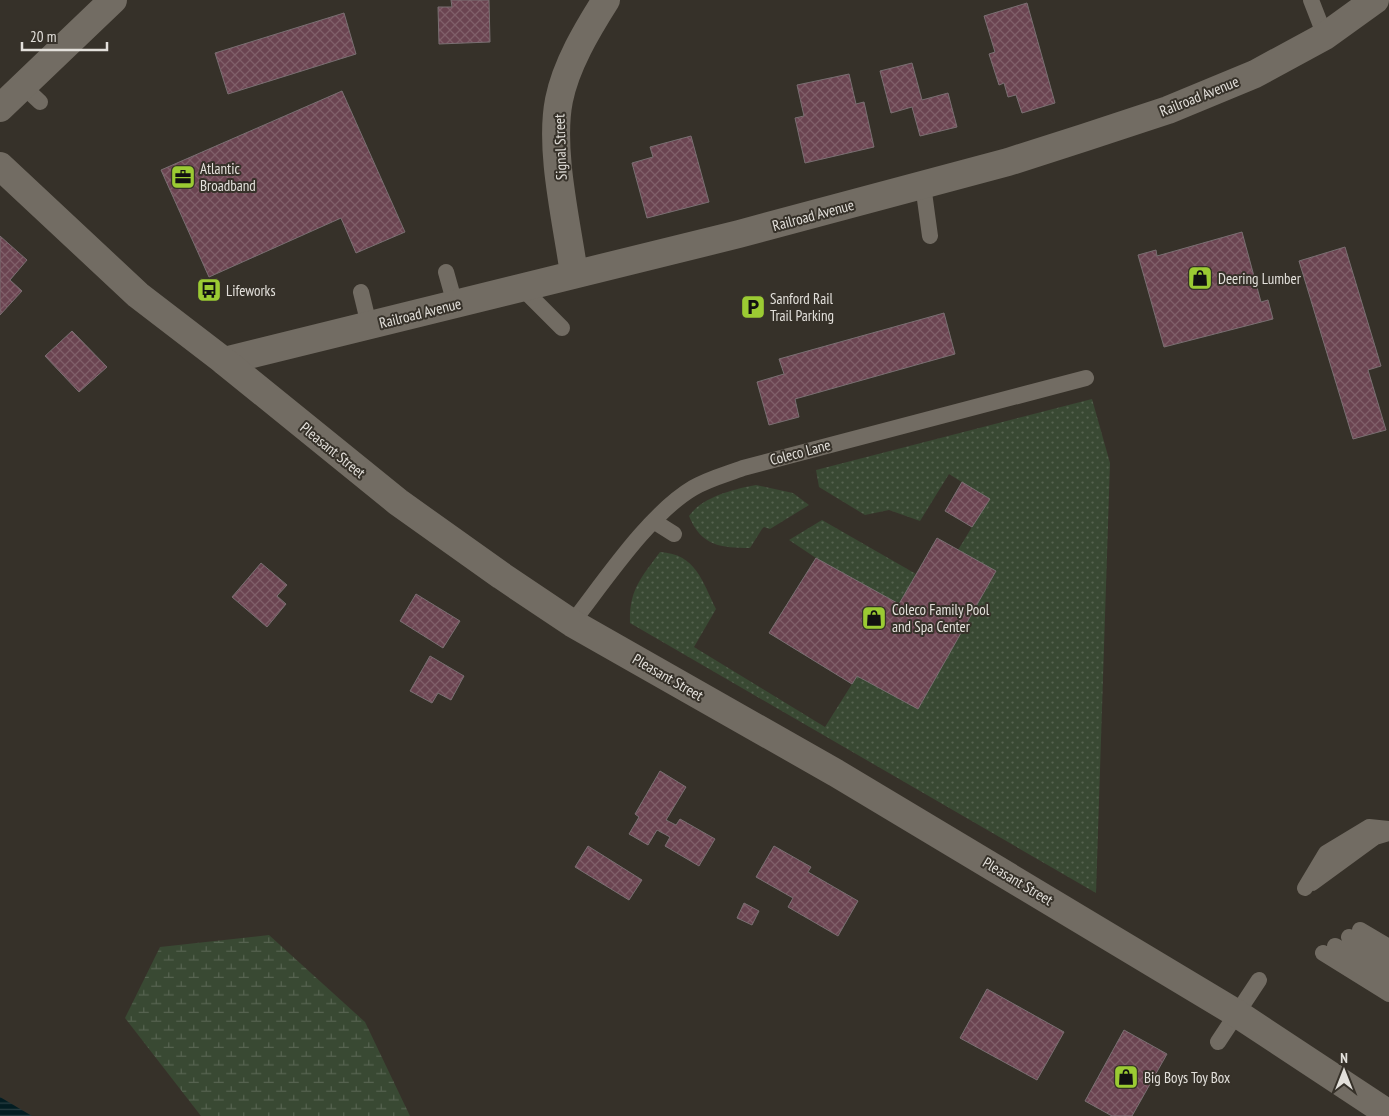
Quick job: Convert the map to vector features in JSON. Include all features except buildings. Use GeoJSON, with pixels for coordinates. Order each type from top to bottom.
{"type":"FeatureCollection","features":[{"type":"Feature","properties":{"kind":"street"},"geometry":{"type":"LineString","coordinates":[[0,108],[32,94],[113,0]]}},
{"type":"Feature","properties":{"kind":"street","name":"Signal Street"},"geometry":{"type":"LineString","coordinates":[[574,274],[558,162],[557,129],[560,100],[588,29],[606,0]]}},
{"type":"Feature","properties":{"kind":"street","name":"Railroad Avenue"},"geometry":{"type":"LineString","coordinates":[[224,361],[739,234],[1017,159],[1168,110],[1255,74],[1325,36],[1375,0]]}},
{"type":"Feature","properties":{"kind":"street","name":"Pleasant Street"},"geometry":{"type":"LineString","coordinates":[[0,166],[138,295],[224,361],[398,502],[572,623],[836,773],[1236,1013],[1378,1112]]}},
{"type":"Feature","properties":{"kind":"lane"},"geometry":{"type":"LineString","coordinates":[[1311,0],[1325,36]]}},
{"type":"Feature","properties":{"kind":"lane"},"geometry":{"type":"LineString","coordinates":[[923,185],[930,236]]}},
{"type":"Feature","properties":{"kind":"lane"},"geometry":{"type":"LineString","coordinates":[[446,272],[455,304]]}},
{"type":"Feature","properties":{"kind":"lane"},"geometry":{"type":"LineString","coordinates":[[521,287],[562,328]]}},
{"type":"Feature","properties":{"kind":"lane"},"geometry":{"type":"LineString","coordinates":[[361,292],[368,325]]}},
{"type":"Feature","properties":{"kind":"lane","name":"Coleco Lane"},"geometry":{"type":"LineString","coordinates":[[572,623],[628,550],[669,507],[693,488],[743,468],[1086,378]]}},
{"type":"Feature","properties":{"kind":"lane"},"geometry":{"type":"LineString","coordinates":[[655,522],[674,534]]}},
{"type":"Feature","properties":{"kind":"lane"},"geometry":{"type":"LineString","coordinates":[[1369,827],[1389,831],[1375,837],[1305,888],[1326,853],[1369,827]]}},
{"type":"Feature","properties":{"kind":"lane"},"geometry":{"type":"LineString","coordinates":[[1389,947],[1355,934],[1389,961]]}},
{"type":"Feature","properties":{"kind":"lane"},"geometry":{"type":"LineString","coordinates":[[1389,978],[1329,949],[1389,994]]}},
{"type":"Feature","properties":{"kind":"lane"},"geometry":{"type":"LineString","coordinates":[[1218,1042],[1259,980]]}},
{"type":"Feature","properties":{"kind":"green space"},"geometry":{"type":"Polygon","coordinates":[[[1092,399],[1110,463],[1096,893],[630,623],[634,593],[642,577],[660,552],[672,554],[682,558],[696,571],[702,579],[716,609],[694,647],[825,727],[857,676],[918,709],[996,572],[958,550],[989,499],[949,474],[920,521],[889,510],[865,515],[819,487],[816,470],[1092,399]]]}},
{"type":"Feature","properties":{"kind":"green space"},"geometry":{"type":"Polygon","coordinates":[[[756,485],[793,493],[809,505],[770,529],[764,527],[750,548],[721,546],[700,534],[689,516],[695,509],[719,495],[756,485]]]}},
{"type":"Feature","properties":{"kind":"green space"},"geometry":{"type":"Polygon","coordinates":[[[822,520],[916,574],[899,604],[816,558],[789,540],[822,520]]]}},
{"type":"Feature","properties":{"kind":"green space"},"geometry":{"type":"Polygon","coordinates":[[[269,935],[365,1022],[410,1116],[201,1116],[125,1018],[160,947],[269,935]]]}},
{"type":"Feature","properties":{"kind":"water"},"geometry":{"type":"Polygon","coordinates":[[[0,1097],[32,1116],[0,1116],[0,1097]]]}},
{"type":"Feature","properties":{"kind":"place","name":"Atlantic Broadband"},"geometry":{"type":"Point","coordinates":[183,177]}},
{"type":"Feature","properties":{"kind":"place","name":"Deering Lumber"},"geometry":{"type":"Point","coordinates":[1200,278]}},
{"type":"Feature","properties":{"kind":"place","name":"Lifeworks"},"geometry":{"type":"Point","coordinates":[209,290]}},
{"type":"Feature","properties":{"kind":"place","name":"Sanford Rail Trail Parking"},"geometry":{"type":"Point","coordinates":[753,307]}},
{"type":"Feature","properties":{"kind":"place","name":"Coleco Family Pool and Spa Center"},"geometry":{"type":"Point","coordinates":[874,618]}},
{"type":"Feature","properties":{"kind":"place","name":"Big Boys Toy Box"},"geometry":{"type":"Point","coordinates":[1126,1077]}}]}
